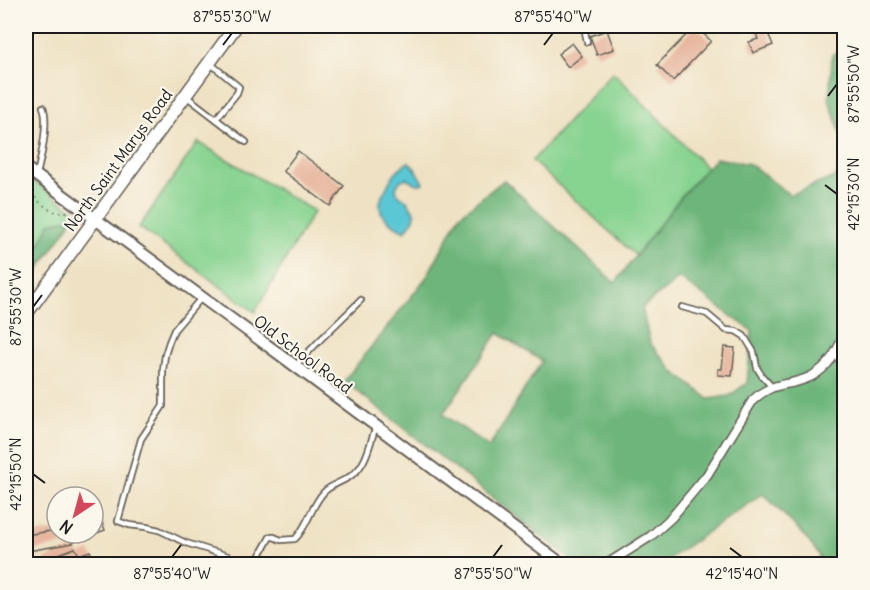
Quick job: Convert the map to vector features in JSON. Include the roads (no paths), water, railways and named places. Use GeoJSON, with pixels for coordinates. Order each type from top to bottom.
{"type":"FeatureCollection","features":[{"type":"Feature","properties":{"kind":"main road","name":"North Saint Marys Road"},"geometry":{"type":"LineString","coordinates":[[26,314],[236,26]]}},
{"type":"Feature","properties":{"kind":"street","name":"Old School Road"},"geometry":{"type":"LineString","coordinates":[[26,168],[562,564]]}},
{"type":"Feature","properties":{"kind":"street"},"geometry":{"type":"LineString","coordinates":[[607,564],[651,536],[672,517],[707,475],[753,400],[772,387],[813,376],[828,363],[844,334]]}},
{"type":"Feature","properties":{"kind":"lane"},"geometry":{"type":"LineString","coordinates":[[584,26],[587,42]]}},
{"type":"Feature","properties":{"kind":"lane"},"geometry":{"type":"LineString","coordinates":[[209,63],[239,87],[237,93],[216,119]]}},
{"type":"Feature","properties":{"kind":"lane"},"geometry":{"type":"LineString","coordinates":[[185,95],[246,142]]}},
{"type":"Feature","properties":{"kind":"lane"},"geometry":{"type":"LineString","coordinates":[[37,176],[46,118],[43,107]]}},
{"type":"Feature","properties":{"kind":"lane"},"geometry":{"type":"LineString","coordinates":[[202,297],[174,330],[169,342],[163,370],[163,406],[141,439],[118,521],[159,530],[186,543],[228,556],[238,564]]}},
{"type":"Feature","properties":{"kind":"lane"},"geometry":{"type":"LineString","coordinates":[[295,366],[361,300]]}},
{"type":"Feature","properties":{"kind":"lane"},"geometry":{"type":"LineString","coordinates":[[682,307],[707,314],[726,330],[736,331],[744,336],[754,352],[757,368],[772,387]]}},
{"type":"Feature","properties":{"kind":"lane"},"geometry":{"type":"LineString","coordinates":[[255,564],[264,544],[270,537],[295,540],[325,492],[354,475],[365,460],[376,426]]}},
{"type":"Feature","properties":{"kind":"water"},"geometry":{"type":"Polygon","coordinates":[[[409,162],[423,183],[416,184],[406,178],[400,181],[396,188],[397,193],[407,201],[415,213],[414,219],[405,231],[385,217],[380,204],[382,195],[393,175],[409,162]]]}}]}
